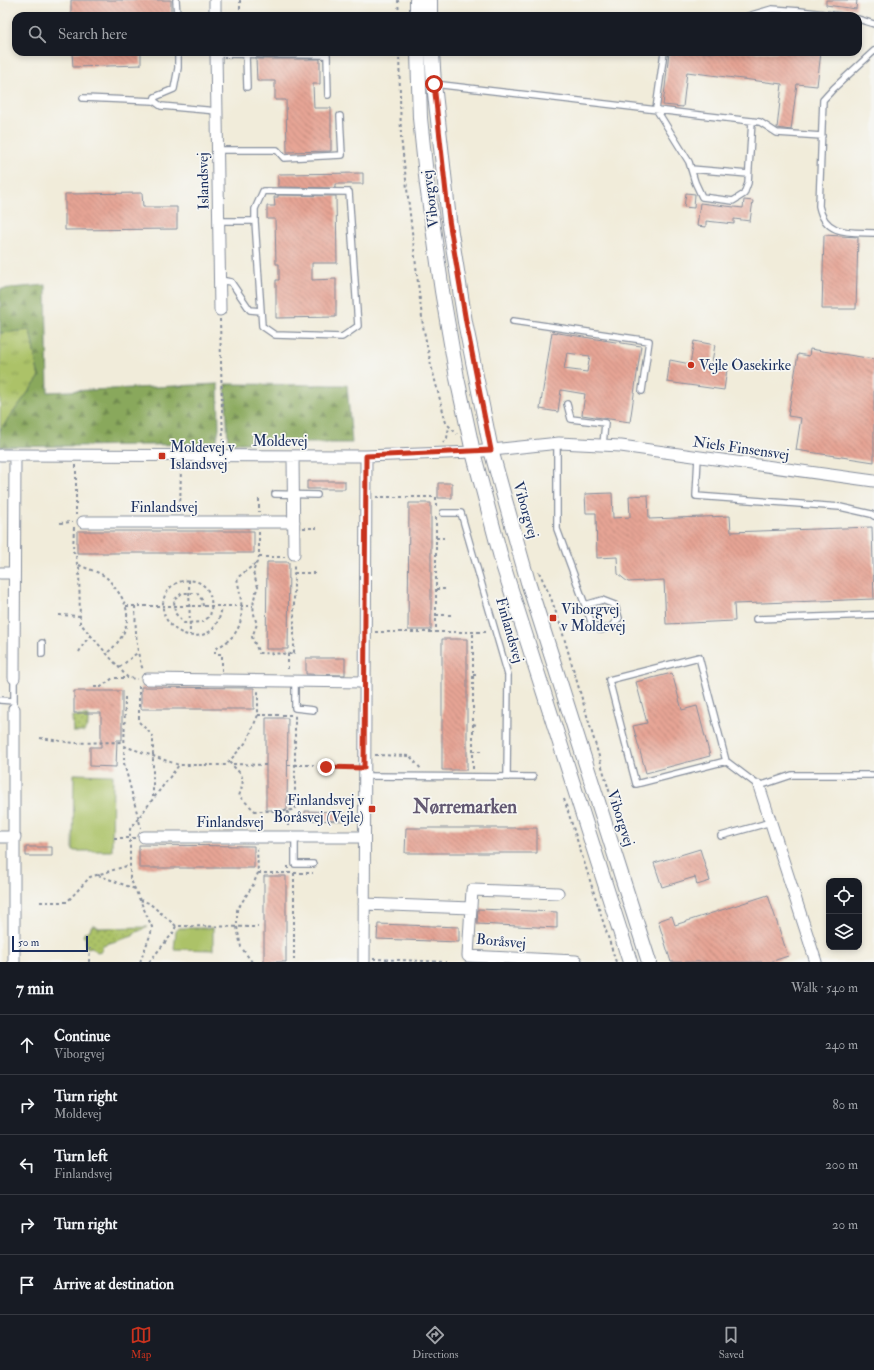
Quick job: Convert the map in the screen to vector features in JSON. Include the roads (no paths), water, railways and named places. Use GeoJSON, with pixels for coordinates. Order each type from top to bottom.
{"type":"FeatureCollection","features":[{"type":"Feature","properties":{"kind":"street"},"geometry":{"type":"LineString","coordinates":[[215,0],[215,12]]}},
{"type":"Feature","properties":{"kind":"street"},"geometry":{"type":"LineString","coordinates":[[417,0],[417,12]]}},
{"type":"Feature","properties":{"kind":"street"},"geometry":{"type":"LineString","coordinates":[[430,0],[430,12]]}},
{"type":"Feature","properties":{"kind":"street","name":"Islandsvej"},"geometry":{"type":"LineString","coordinates":[[216,56],[220,310]]}},
{"type":"Feature","properties":{"kind":"street","name":"Viborgvej"},"geometry":{"type":"LineString","coordinates":[[418,56],[420,118],[428,192],[442,291],[457,378],[473,452],[503,565],[630,962]]}},
{"type":"Feature","properties":{"kind":"street","name":"Viborgvej"},"geometry":{"type":"LineString","coordinates":[[432,56],[449,220],[466,322],[491,450],[528,582],[649,962]]}},
{"type":"Feature","properties":{"kind":"street","name":"Niels Finsensvej"},"geometry":{"type":"LineString","coordinates":[[473,452],[557,444],[621,446],[874,481]]}},
{"type":"Feature","properties":{"kind":"street","name":"Moldevej"},"geometry":{"type":"LineString","coordinates":[[0,455],[366,456],[473,452]]}},
{"type":"Feature","properties":{"kind":"street"},"geometry":{"type":"LineString","coordinates":[[14,678],[15,456]]}},
{"type":"Feature","properties":{"kind":"street"},"geometry":{"type":"LineString","coordinates":[[293,456],[294,556]]}},
{"type":"Feature","properties":{"kind":"street"},"geometry":{"type":"LineString","coordinates":[[364,961],[364,632],[366,456]]}},
{"type":"Feature","properties":{"kind":"street","name":"Finlandsvej"},"geometry":{"type":"LineString","coordinates":[[78,520],[294,522]]}},
{"type":"Feature","properties":{"kind":"street"},"geometry":{"type":"LineString","coordinates":[[0,573],[14,573]]}},
{"type":"Feature","properties":{"kind":"street"},"geometry":{"type":"LineString","coordinates":[[147,679],[364,682]]}},
{"type":"Feature","properties":{"kind":"street"},"geometry":{"type":"LineString","coordinates":[[14,705],[14,962]]}},
{"type":"Feature","properties":{"kind":"street"},"geometry":{"type":"LineString","coordinates":[[759,786],[816,962]]}},
{"type":"Feature","properties":{"kind":"street"},"geometry":{"type":"LineString","coordinates":[[0,837],[15,837]]}},
{"type":"Feature","properties":{"kind":"street","name":"Finlandsvej"},"geometry":{"type":"LineString","coordinates":[[144,837],[364,837]]}},
{"type":"Feature","properties":{"kind":"street","name":"Boråsvej"},"geometry":{"type":"LineString","coordinates":[[558,893],[472,890],[468,956],[576,961]]}},
{"type":"Feature","properties":{"kind":"street"},"geometry":{"type":"LineString","coordinates":[[364,904],[471,908]]}},
{"type":"Feature","properties":{"kind":"lane"},"geometry":{"type":"LineString","coordinates":[[176,0],[176,12]]}},
{"type":"Feature","properties":{"kind":"lane"},"geometry":{"type":"LineString","coordinates":[[762,12],[772,9],[813,12]]}},
{"type":"Feature","properties":{"kind":"lane"},"geometry":{"type":"LineString","coordinates":[[862,20],[874,24]]}},
{"type":"Feature","properties":{"kind":"lane"},"geometry":{"type":"LineString","coordinates":[[874,51],[834,88],[824,100],[819,206],[824,221],[836,230],[844,232],[874,232]]}},
{"type":"Feature","properties":{"kind":"lane"},"geometry":{"type":"LineString","coordinates":[[154,101],[155,97],[174,89],[178,68],[178,56]]}},
{"type":"Feature","properties":{"kind":"lane"},"geometry":{"type":"LineString","coordinates":[[246,56],[247,87]]}},
{"type":"Feature","properties":{"kind":"lane"},"geometry":{"type":"LineString","coordinates":[[327,56],[328,95]]}},
{"type":"Feature","properties":{"kind":"lane"},"geometry":{"type":"LineString","coordinates":[[663,56],[656,109],[689,162],[695,182],[702,197],[733,201],[744,194],[748,183],[752,121]]}},
{"type":"Feature","properties":{"kind":"lane"},"geometry":{"type":"LineString","coordinates":[[434,84],[760,122],[777,134],[822,136]]}},
{"type":"Feature","properties":{"kind":"lane"},"geometry":{"type":"LineString","coordinates":[[83,98],[154,101],[161,106],[217,111]]}},
{"type":"Feature","properties":{"kind":"lane"},"geometry":{"type":"LineString","coordinates":[[217,150],[277,150],[284,158],[342,156],[340,116]]}},
{"type":"Feature","properties":{"kind":"lane"},"geometry":{"type":"LineString","coordinates":[[691,169],[748,174]]}},
{"type":"Feature","properties":{"kind":"lane"},"geometry":{"type":"LineString","coordinates":[[263,191],[349,192],[358,326],[342,337],[275,335],[262,326],[261,311],[255,209],[263,191]]}},
{"type":"Feature","properties":{"kind":"lane"},"geometry":{"type":"LineString","coordinates":[[219,221],[256,221]]}},
{"type":"Feature","properties":{"kind":"lane"},"geometry":{"type":"LineString","coordinates":[[220,280],[231,282],[250,310],[261,311]]}},
{"type":"Feature","properties":{"kind":"lane"},"geometry":{"type":"LineString","coordinates":[[513,321],[649,341],[642,391]]}},
{"type":"Feature","properties":{"kind":"lane"},"geometry":{"type":"LineString","coordinates":[[567,404],[571,419],[605,424],[603,445]]}},
{"type":"Feature","properties":{"kind":"lane"},"geometry":{"type":"LineString","coordinates":[[557,444],[557,529],[585,605],[592,624],[601,630],[611,627],[619,618],[615,605],[602,600],[585,605]]}},
{"type":"Feature","properties":{"kind":"lane"},"geometry":{"type":"LineString","coordinates":[[698,457],[696,496],[840,507],[874,516]]}},
{"type":"Feature","properties":{"kind":"lane"},"geometry":{"type":"LineString","coordinates":[[275,494],[317,495]]}},
{"type":"Feature","properties":{"kind":"lane","name":"Finlandsvej"},"geometry":{"type":"LineString","coordinates":[[443,513],[461,513],[508,675],[507,777]]}},
{"type":"Feature","properties":{"kind":"lane"},"geometry":{"type":"LineString","coordinates":[[756,619],[874,615]]}},
{"type":"Feature","properties":{"kind":"lane"},"geometry":{"type":"LineString","coordinates":[[42,643],[42,654]]}},
{"type":"Feature","properties":{"kind":"lane"},"geometry":{"type":"LineString","coordinates":[[726,761],[636,784],[609,680],[699,657],[726,761],[759,786],[792,775],[872,775]]}},
{"type":"Feature","properties":{"kind":"lane"},"geometry":{"type":"LineString","coordinates":[[0,700],[14,705],[14,678]]}},
{"type":"Feature","properties":{"kind":"lane"},"geometry":{"type":"LineString","coordinates":[[295,681],[295,708],[313,710]]}},
{"type":"Feature","properties":{"kind":"lane"},"geometry":{"type":"LineString","coordinates":[[364,772],[428,776],[533,777]]}},
{"type":"Feature","properties":{"kind":"lane"},"geometry":{"type":"LineString","coordinates":[[721,836],[771,822]]}},
{"type":"Feature","properties":{"kind":"lane"},"geometry":{"type":"LineString","coordinates":[[295,837],[295,864],[313,864]]}},
{"type":"Feature","properties":{"kind":"place","name":"Vejle Oasekirke"},"geometry":{"type":"Point","coordinates":[691,365]}},
{"type":"Feature","properties":{"kind":"place","name":"Moldevej v Islandsvej"},"geometry":{"type":"Point","coordinates":[162,456]}},
{"type":"Feature","properties":{"kind":"place","name":"Viborgvej v Moldevej"},"geometry":{"type":"Point","coordinates":[553,618]}},
{"type":"Feature","properties":{"kind":"place","name":"Finlandsvej v Boråsvej (Vejle)"},"geometry":{"type":"Point","coordinates":[372,809]}},
{"type":"Feature","properties":{"kind":"district","name":"Nørremarken"},"geometry":{"type":"Point","coordinates":[465,806]}}]}
